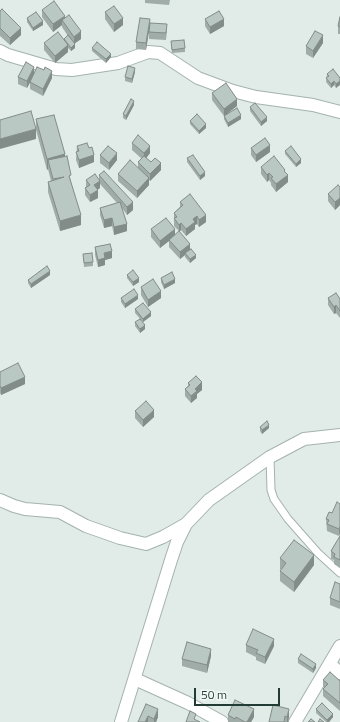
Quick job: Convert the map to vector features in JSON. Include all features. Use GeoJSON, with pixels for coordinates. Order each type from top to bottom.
{"type":"FeatureCollection","features":[{"type":"Feature","properties":{"kind":"street"},"geometry":{"type":"LineString","coordinates":[[0,51],[8,55],[56,69],[72,70],[118,63],[148,52],[160,53],[198,78],[233,91],[256,97],[313,105],[340,112]]}},
{"type":"Feature","properties":{"kind":"street"},"geometry":{"type":"LineString","coordinates":[[0,500],[25,509],[60,512],[86,526],[120,538],[146,544],[163,537],[186,524],[210,500],[270,457],[304,439],[340,435]]}},
{"type":"Feature","properties":{"kind":"street"},"geometry":{"type":"LineString","coordinates":[[121,722],[171,560],[186,524]]}},
{"type":"Feature","properties":{"kind":"street"},"geometry":{"type":"LineString","coordinates":[[295,722],[340,646]]}},
{"type":"Feature","properties":{"kind":"street"},"geometry":{"type":"LineString","coordinates":[[330,664],[340,673]]}},
{"type":"Feature","properties":{"kind":"street"},"geometry":{"type":"LineString","coordinates":[[135,679],[222,722]]}},
{"type":"Feature","properties":{"kind":"lane"},"geometry":{"type":"LineString","coordinates":[[270,457],[271,490],[274,499],[288,519],[318,553],[340,573]]}},
{"type":"Feature","properties":{"kind":"building"},"geometry":{"type":"Polygon","coordinates":[[[54,1],[65,16],[53,24],[42,10],[54,1]]]}},
{"type":"Feature","properties":{"kind":"building"},"geometry":{"type":"Polygon","coordinates":[[[114,6],[123,18],[114,24],[105,12],[114,6]]]}},
{"type":"Feature","properties":{"kind":"building"},"geometry":{"type":"Polygon","coordinates":[[[2,9],[21,28],[10,38],[0,28],[0,11],[2,9]]]}},
{"type":"Feature","properties":{"kind":"building"},"geometry":{"type":"Polygon","coordinates":[[[219,11],[224,19],[210,27],[205,19],[219,11]]]}},
{"type":"Feature","properties":{"kind":"building"},"geometry":{"type":"Polygon","coordinates":[[[36,12],[43,21],[33,28],[27,18],[36,12]]]}},
{"type":"Feature","properties":{"kind":"building"},"geometry":{"type":"Polygon","coordinates":[[[69,15],[81,31],[74,37],[62,20],[69,15]]]}},
{"type":"Feature","properties":{"kind":"building"},"geometry":{"type":"Polygon","coordinates":[[[140,18],[150,19],[146,43],[136,42],[140,18]]]}},
{"type":"Feature","properties":{"kind":"building"},"geometry":{"type":"Polygon","coordinates":[[[150,23],[167,24],[166,33],[149,32],[150,23]]]}},
{"type":"Feature","properties":{"kind":"building"},"geometry":{"type":"Polygon","coordinates":[[[315,31],[323,35],[313,51],[306,46],[315,31]]]}},
{"type":"Feature","properties":{"kind":"building"},"geometry":{"type":"Polygon","coordinates":[[[58,32],[68,45],[55,56],[44,43],[58,32]]]}},
{"type":"Feature","properties":{"kind":"building"},"geometry":{"type":"Polygon","coordinates":[[[68,35],[75,44],[71,48],[64,39],[68,35]]]}},
{"type":"Feature","properties":{"kind":"building"},"geometry":{"type":"Polygon","coordinates":[[[184,40],[185,48],[172,50],[171,41],[184,40]]]}},
{"type":"Feature","properties":{"kind":"building"},"geometry":{"type":"Polygon","coordinates":[[[97,42],[111,54],[106,59],[92,48],[97,42]]]}},
{"type":"Feature","properties":{"kind":"building"},"geometry":{"type":"Polygon","coordinates":[[[26,62],[34,67],[27,81],[18,77],[26,62]]]}},
{"type":"Feature","properties":{"kind":"building"},"geometry":{"type":"Polygon","coordinates":[[[128,66],[135,68],[132,79],[125,77],[128,66]]]}},
{"type":"Feature","properties":{"kind":"building"},"geometry":{"type":"Polygon","coordinates":[[[37,67],[44,70],[45,67],[52,71],[43,89],[30,82],[37,67]]]}},
{"type":"Feature","properties":{"kind":"building"},"geometry":{"type":"Polygon","coordinates":[[[333,69],[340,78],[340,81],[336,84],[334,81],[331,84],[326,78],[329,76],[327,74],[333,69]]]}},
{"type":"Feature","properties":{"kind":"building"},"geometry":{"type":"Polygon","coordinates":[[[226,83],[237,99],[224,109],[212,93],[226,83]]]}},
{"type":"Feature","properties":{"kind":"building"},"geometry":{"type":"Polygon","coordinates":[[[131,99],[134,101],[126,116],[123,114],[131,99]]]}},
{"type":"Feature","properties":{"kind":"building"},"geometry":{"type":"Polygon","coordinates":[[[255,103],[267,117],[261,122],[250,107],[255,103]]]}},
{"type":"Feature","properties":{"kind":"building"},"geometry":{"type":"Polygon","coordinates":[[[237,108],[241,115],[228,123],[224,116],[237,108]]]}},
{"type":"Feature","properties":{"kind":"building"},"geometry":{"type":"Polygon","coordinates":[[[31,111],[36,129],[0,139],[0,120],[31,111]]]}},
{"type":"Feature","properties":{"kind":"building"},"geometry":{"type":"Polygon","coordinates":[[[197,114],[206,124],[199,131],[190,121],[197,114]]]}},
{"type":"Feature","properties":{"kind":"building"},"geometry":{"type":"Polygon","coordinates":[[[54,115],[65,154],[47,159],[36,119],[54,115]]]}},
{"type":"Feature","properties":{"kind":"building"},"geometry":{"type":"Polygon","coordinates":[[[138,135],[150,146],[144,153],[132,143],[138,135]]]}},
{"type":"Feature","properties":{"kind":"building"},"geometry":{"type":"Polygon","coordinates":[[[265,138],[270,145],[256,155],[251,148],[265,138]]]}},
{"type":"Feature","properties":{"kind":"building"},"geometry":{"type":"Polygon","coordinates":[[[87,143],[89,148],[92,147],[94,155],[79,160],[76,152],[79,151],[77,146],[87,143]]]}},
{"type":"Feature","properties":{"kind":"building"},"geometry":{"type":"Polygon","coordinates":[[[108,146],[117,153],[109,163],[100,155],[108,146]]]}},
{"type":"Feature","properties":{"kind":"building"},"geometry":{"type":"Polygon","coordinates":[[[291,146],[301,159],[296,164],[285,151],[291,146]]]}},
{"type":"Feature","properties":{"kind":"building"},"geometry":{"type":"Polygon","coordinates":[[[193,155],[205,172],[200,176],[187,158],[193,155]]]}},
{"type":"Feature","properties":{"kind":"building"},"geometry":{"type":"Polygon","coordinates":[[[67,156],[71,175],[69,176],[81,215],[60,221],[48,182],[64,177],[53,179],[48,160],[67,156]]]}},
{"type":"Feature","properties":{"kind":"building"},"geometry":{"type":"Polygon","coordinates":[[[144,156],[151,162],[155,158],[161,163],[150,174],[138,162],[144,156]]]}},
{"type":"Feature","properties":{"kind":"building"},"geometry":{"type":"Polygon","coordinates":[[[274,156],[288,175],[276,184],[271,178],[273,177],[269,173],[267,175],[261,167],[274,156]]]}},
{"type":"Feature","properties":{"kind":"building"},"geometry":{"type":"Polygon","coordinates":[[[130,160],[149,178],[137,191],[118,174],[130,160]]]}},
{"type":"Feature","properties":{"kind":"building"},"geometry":{"type":"Polygon","coordinates":[[[104,171],[133,202],[127,207],[99,175],[104,171]]]}},
{"type":"Feature","properties":{"kind":"building"},"geometry":{"type":"Polygon","coordinates":[[[95,174],[100,181],[94,185],[98,190],[90,195],[85,188],[90,185],[86,180],[95,174]]]}},
{"type":"Feature","properties":{"kind":"building"},"geometry":{"type":"Polygon","coordinates":[[[338,185],[340,187],[340,198],[335,202],[328,194],[338,185]]]}},
{"type":"Feature","properties":{"kind":"building"},"geometry":{"type":"Polygon","coordinates":[[[190,194],[206,215],[199,220],[197,216],[193,219],[195,222],[186,229],[181,223],[179,225],[174,218],[177,217],[174,213],[183,205],[180,202],[190,194]]]}},
{"type":"Feature","properties":{"kind":"building"},"geometry":{"type":"Polygon","coordinates":[[[120,202],[127,224],[114,227],[112,218],[104,220],[100,208],[120,202]]]}},
{"type":"Feature","properties":{"kind":"building"},"geometry":{"type":"Polygon","coordinates":[[[166,218],[175,229],[160,241],[151,229],[166,218]]]}},
{"type":"Feature","properties":{"kind":"building"},"geometry":{"type":"Polygon","coordinates":[[[179,231],[190,244],[180,252],[169,240],[179,231]]]}},
{"type":"Feature","properties":{"kind":"building"},"geometry":{"type":"Polygon","coordinates":[[[110,244],[112,251],[104,253],[105,258],[98,260],[95,247],[110,244]]]}},
{"type":"Feature","properties":{"kind":"building"},"geometry":{"type":"Polygon","coordinates":[[[191,249],[196,255],[190,259],[185,253],[191,249]]]}},
{"type":"Feature","properties":{"kind":"building"},"geometry":{"type":"Polygon","coordinates":[[[92,253],[93,262],[84,263],[83,254],[92,253]]]}},
{"type":"Feature","properties":{"kind":"building"},"geometry":{"type":"Polygon","coordinates":[[[47,266],[50,271],[31,284],[28,280],[47,266]]]}},
{"type":"Feature","properties":{"kind":"building"},"geometry":{"type":"Polygon","coordinates":[[[133,270],[139,278],[133,282],[127,275],[133,270]]]}},
{"type":"Feature","properties":{"kind":"building"},"geometry":{"type":"Polygon","coordinates":[[[172,272],[175,279],[164,285],[161,278],[172,272]]]}},
{"type":"Feature","properties":{"kind":"building"},"geometry":{"type":"Polygon","coordinates":[[[153,279],[161,291],[148,300],[141,287],[153,279]]]}},
{"type":"Feature","properties":{"kind":"building"},"geometry":{"type":"Polygon","coordinates":[[[134,289],[138,295],[125,304],[121,298],[134,289]]]}},
{"type":"Feature","properties":{"kind":"building"},"geometry":{"type":"Polygon","coordinates":[[[336,293],[340,299],[340,311],[336,305],[334,307],[328,298],[336,293]]]}},
{"type":"Feature","properties":{"kind":"building"},"geometry":{"type":"Polygon","coordinates":[[[143,303],[151,312],[143,319],[135,309],[143,303]]]}},
{"type":"Feature","properties":{"kind":"building"},"geometry":{"type":"Polygon","coordinates":[[[140,319],[145,325],[140,329],[135,322],[140,319]]]}},
{"type":"Feature","properties":{"kind":"building"},"geometry":{"type":"Polygon","coordinates":[[[18,363],[25,377],[1,388],[0,372],[18,363]]]}},
{"type":"Feature","properties":{"kind":"building"},"geometry":{"type":"Polygon","coordinates":[[[196,376],[202,382],[195,389],[197,391],[191,396],[185,389],[190,385],[188,383],[196,376]]]}},
{"type":"Feature","properties":{"kind":"building"},"geometry":{"type":"Polygon","coordinates":[[[146,401],[154,410],[143,420],[135,411],[146,401]]]}},
{"type":"Feature","properties":{"kind":"building"},"geometry":{"type":"Polygon","coordinates":[[[267,421],[269,425],[262,430],[260,427],[267,421]]]}},
{"type":"Feature","properties":{"kind":"building"},"geometry":{"type":"Polygon","coordinates":[[[337,502],[340,504],[339,529],[327,524],[329,520],[326,519],[329,512],[332,513],[337,502]]]}},
{"type":"Feature","properties":{"kind":"building"},"geometry":{"type":"Polygon","coordinates":[[[340,536],[340,560],[334,557],[335,554],[331,551],[340,536]]]}},
{"type":"Feature","properties":{"kind":"building"},"geometry":{"type":"Polygon","coordinates":[[[294,540],[314,555],[294,582],[280,571],[286,563],[280,558],[294,540]]]}},
{"type":"Feature","properties":{"kind":"building"},"geometry":{"type":"Polygon","coordinates":[[[335,582],[340,584],[340,602],[330,598],[335,582]]]}},
{"type":"Feature","properties":{"kind":"building"},"geometry":{"type":"Polygon","coordinates":[[[253,629],[274,639],[265,657],[256,653],[258,650],[246,645],[253,629]]]}},
{"type":"Feature","properties":{"kind":"building"},"geometry":{"type":"Polygon","coordinates":[[[187,642],[211,649],[207,665],[182,659],[187,642]]]}},
{"type":"Feature","properties":{"kind":"building"},"geometry":{"type":"Polygon","coordinates":[[[301,654],[316,664],[313,669],[298,659],[301,654]]]}},
{"type":"Feature","properties":{"kind":"building"},"geometry":{"type":"Polygon","coordinates":[[[330,672],[340,681],[340,703],[323,689],[328,684],[323,680],[330,672]]]}},
{"type":"Feature","properties":{"kind":"building"},"geometry":{"type":"Polygon","coordinates":[[[235,700],[254,709],[247,722],[236,717],[235,719],[228,715],[235,700]]]}},
{"type":"Feature","properties":{"kind":"building"},"geometry":{"type":"Polygon","coordinates":[[[322,703],[333,714],[327,720],[316,709],[322,703]]]}},
{"type":"Feature","properties":{"kind":"building"},"geometry":{"type":"Polygon","coordinates":[[[146,704],[158,709],[154,719],[148,716],[145,722],[138,722],[146,704]]]}},
{"type":"Feature","properties":{"kind":"building"},"geometry":{"type":"Polygon","coordinates":[[[273,705],[289,709],[287,717],[285,716],[284,722],[269,722],[273,705]]]}},
{"type":"Feature","properties":{"kind":"building"},"geometry":{"type":"Polygon","coordinates":[[[190,711],[196,714],[194,719],[200,722],[186,722],[190,711]]]}},
{"type":"Feature","properties":{"kind":"building"},"geometry":{"type":"Polygon","coordinates":[[[311,719],[315,722],[308,722],[311,719]]]}}]}
